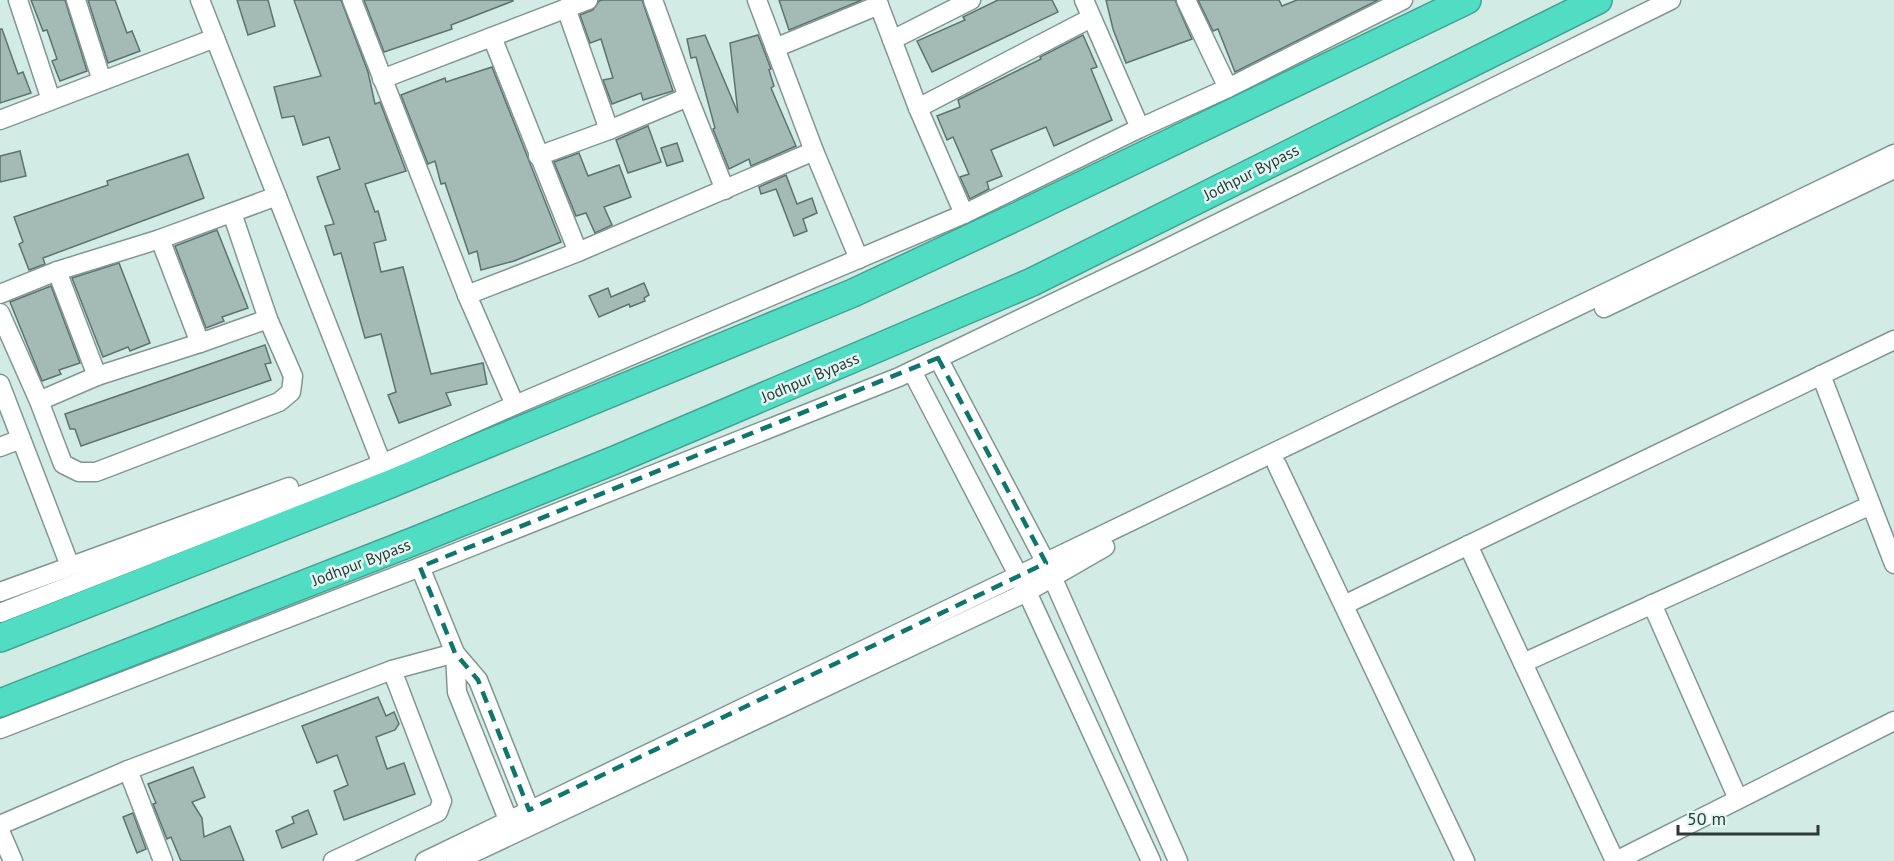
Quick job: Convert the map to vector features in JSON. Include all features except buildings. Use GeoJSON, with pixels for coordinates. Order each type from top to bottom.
{"type":"FeatureCollection","features":[{"type":"Feature","properties":{"kind":"highway"},"geometry":{"type":"LineString","coordinates":[[0,638],[390,484],[853,293],[939,254],[1467,0]]}},
{"type":"Feature","properties":{"kind":"highway","name":"Jodhpur Bypass"},"geometry":{"type":"LineString","coordinates":[[0,703],[615,460],[1032,282],[1598,0]]}},
{"type":"Feature","properties":{"kind":"street"},"geometry":{"type":"LineString","coordinates":[[18,0],[51,100]]}},
{"type":"Feature","properties":{"kind":"street"},"geometry":{"type":"LineString","coordinates":[[76,0],[102,81]]}},
{"type":"Feature","properties":{"kind":"street"},"geometry":{"type":"LineString","coordinates":[[200,0],[380,460]]}},
{"type":"Feature","properties":{"kind":"street"},"geometry":{"type":"LineString","coordinates":[[352,0],[467,295],[515,405]]}},
{"type":"Feature","properties":{"kind":"street"},"geometry":{"type":"LineString","coordinates":[[382,79],[588,0]]}},
{"type":"Feature","properties":{"kind":"street"},"geometry":{"type":"LineString","coordinates":[[653,0],[725,190]]}},
{"type":"Feature","properties":{"kind":"street"},"geometry":{"type":"LineString","coordinates":[[757,0],[814,151],[859,259]]}},
{"type":"Feature","properties":{"kind":"street"},"geometry":{"type":"LineString","coordinates":[[1084,0],[1140,128]]}},
{"type":"Feature","properties":{"kind":"street"},"geometry":{"type":"LineString","coordinates":[[1186,0],[1228,88]]}},
{"type":"Feature","properties":{"kind":"street"},"geometry":{"type":"LineString","coordinates":[[0,613],[515,405],[964,214],[1140,128],[1228,88],[1401,0]]}},
{"type":"Feature","properties":{"kind":"street"},"geometry":{"type":"LineString","coordinates":[[0,729],[420,567],[912,371],[1671,0]]}},
{"type":"Feature","properties":{"kind":"street"},"geometry":{"type":"LineString","coordinates":[[892,40],[962,2]]}},
{"type":"Feature","properties":{"kind":"street"},"geometry":{"type":"LineString","coordinates":[[775,48],[878,3],[918,108],[964,214]]}},
{"type":"Feature","properties":{"kind":"street"},"geometry":{"type":"LineString","coordinates":[[566,9],[609,130]]}},
{"type":"Feature","properties":{"kind":"street"},"geometry":{"type":"LineString","coordinates":[[918,108],[1091,18]]}},
{"type":"Feature","properties":{"kind":"street"},"geometry":{"type":"LineString","coordinates":[[492,37],[578,252]]}},
{"type":"Feature","properties":{"kind":"street"},"geometry":{"type":"LineString","coordinates":[[0,120],[214,38]]}},
{"type":"Feature","properties":{"kind":"street"},"geometry":{"type":"LineString","coordinates":[[538,156],[688,97]]}},
{"type":"Feature","properties":{"kind":"street"},"geometry":{"type":"LineString","coordinates":[[467,295],[578,252],[814,151]]}},
{"type":"Feature","properties":{"kind":"street"},"geometry":{"type":"LineString","coordinates":[[1049,571],[1086,557],[1894,167]]}},
{"type":"Feature","properties":{"kind":"street"},"geometry":{"type":"LineString","coordinates":[[456,861],[532,816],[1894,167]]}},
{"type":"Feature","properties":{"kind":"street"},"geometry":{"type":"LineString","coordinates":[[0,294],[57,271],[160,239],[277,196]]}},
{"type":"Feature","properties":{"kind":"street"},"geometry":{"type":"LineString","coordinates":[[0,313],[39,401],[63,464],[79,472],[96,471],[279,402],[291,392],[293,376],[268,319],[232,213]]}},
{"type":"Feature","properties":{"kind":"street"},"geometry":{"type":"LineString","coordinates":[[160,239],[200,343]]}},
{"type":"Feature","properties":{"kind":"street"},"geometry":{"type":"LineString","coordinates":[[57,271],[97,376]]}},
{"type":"Feature","properties":{"kind":"street"},"geometry":{"type":"LineString","coordinates":[[39,401],[97,376],[268,319]]}},
{"type":"Feature","properties":{"kind":"street"},"geometry":{"type":"LineString","coordinates":[[1344,605],[1894,340]]}},
{"type":"Feature","properties":{"kind":"street"},"geometry":{"type":"LineString","coordinates":[[938,358],[1049,571],[1178,861]]}},
{"type":"Feature","properties":{"kind":"street"},"geometry":{"type":"LineString","coordinates":[[912,371],[1023,584],[1151,861]]}},
{"type":"Feature","properties":{"kind":"street"},"geometry":{"type":"LineString","coordinates":[[1821,375],[1894,564]]}},
{"type":"Feature","properties":{"kind":"street"},"geometry":{"type":"LineString","coordinates":[[0,384],[70,566]]}},
{"type":"Feature","properties":{"kind":"street"},"geometry":{"type":"LineString","coordinates":[[0,447],[21,439]]}},
{"type":"Feature","properties":{"kind":"street"},"geometry":{"type":"LineString","coordinates":[[0,591],[380,460]]}},
{"type":"Feature","properties":{"kind":"street"},"geometry":{"type":"LineString","coordinates":[[1277,465],[1465,861]]}},
{"type":"Feature","properties":{"kind":"street"},"geometry":{"type":"LineString","coordinates":[[1523,663],[1871,505]]}},
{"type":"Feature","properties":{"kind":"street"},"geometry":{"type":"LineString","coordinates":[[1468,545],[1615,861],[1894,721]]}},
{"type":"Feature","properties":{"kind":"street"},"geometry":{"type":"LineString","coordinates":[[420,567],[455,652],[478,680],[532,816]]}},
{"type":"Feature","properties":{"kind":"street"},"geometry":{"type":"LineString","coordinates":[[1652,604],[1738,800]]}},
{"type":"Feature","properties":{"kind":"street"},"geometry":{"type":"LineString","coordinates":[[0,825],[128,770],[392,670],[455,652]]}},
{"type":"Feature","properties":{"kind":"street"},"geometry":{"type":"LineString","coordinates":[[455,652],[457,692],[511,827]]}},
{"type":"Feature","properties":{"kind":"street"},"geometry":{"type":"LineString","coordinates":[[333,861],[438,812],[442,801],[392,670]]}},
{"type":"Feature","properties":{"kind":"street"},"geometry":{"type":"LineString","coordinates":[[128,770],[163,861]]}},
{"type":"Feature","properties":{"kind":"street"},"geometry":{"type":"LineString","coordinates":[[425,861],[511,827]]}},
{"type":"Feature","properties":{"kind":"street"},"geometry":{"type":"LineString","coordinates":[[0,831],[13,861]]}},
{"type":"Feature","properties":{"kind":"highlighted area"},"geometry":{"type":"Polygon","coordinates":[[[938,358],[1046,563],[529,810],[478,680],[455,653],[420,567],[938,358]]]}}]}
